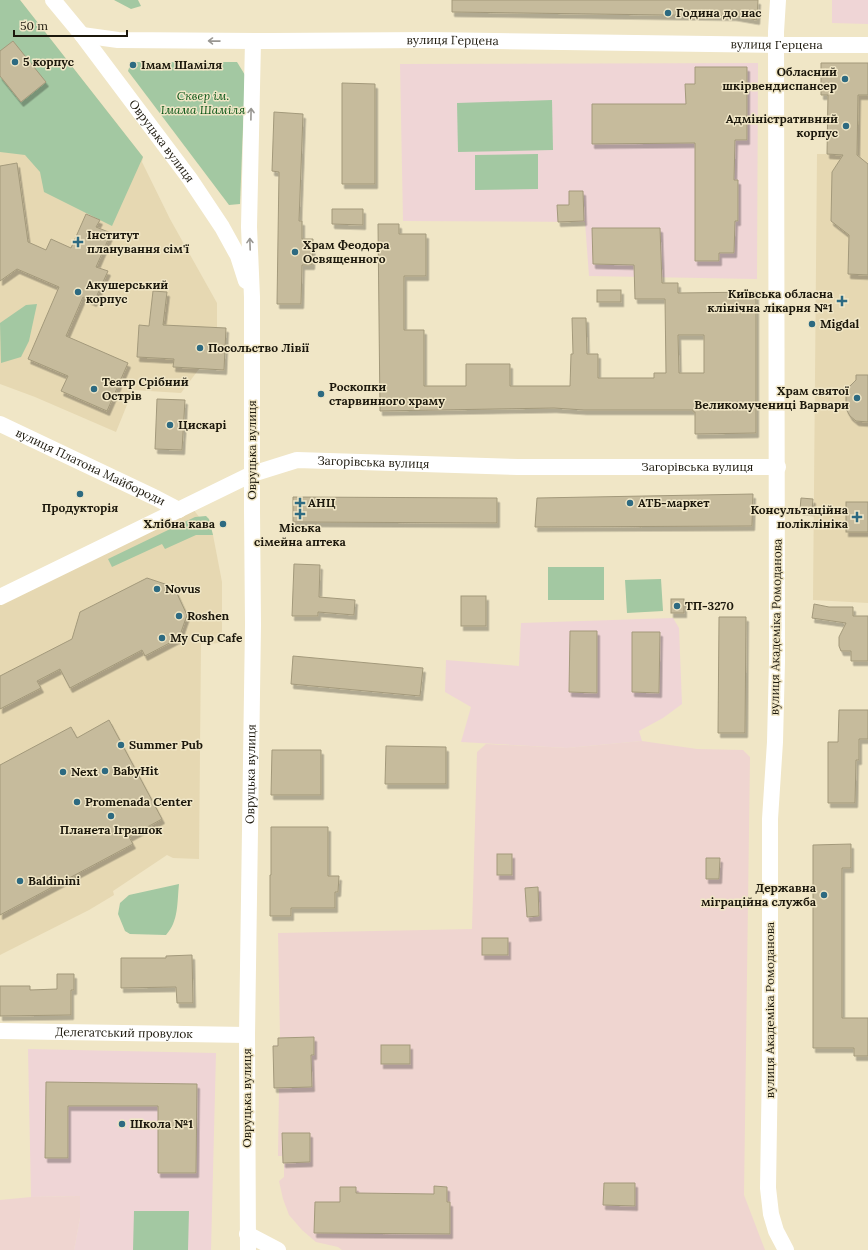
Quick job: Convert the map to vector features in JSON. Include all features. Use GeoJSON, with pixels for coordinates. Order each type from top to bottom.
{"type":"FeatureCollection","features":[{"type":"Feature","properties":{"kind":"street"},"geometry":{"type":"LineString","coordinates":[[53,0],[65,7],[82,35]]}},
{"type":"Feature","properties":{"kind":"street","name":"вулиця Академіка Ромоданова"},"geometry":{"type":"LineString","coordinates":[[778,0],[776,46],[778,467],[777,661],[775,742],[770,819],[770,1060],[768,1188],[771,1214],[776,1231],[786,1250]]}},
{"type":"Feature","properties":{"kind":"street","name":"вулиця Герцена"},"geometry":{"type":"LineString","coordinates":[[82,35],[118,40],[430,40],[776,46],[868,45]]}},
{"type":"Feature","properties":{"kind":"street","name":"Овруцька вулиця"},"geometry":{"type":"LineString","coordinates":[[82,35],[190,178],[222,227],[238,256],[252,297]]}},
{"type":"Feature","properties":{"kind":"street","name":"Овруцька вулиця"},"geometry":{"type":"LineString","coordinates":[[248,1242],[247,1035],[253,625],[252,297],[249,227],[253,41]]}},
{"type":"Feature","properties":{"kind":"street","name":"вулиця Платона Майбороди"},"geometry":{"type":"LineString","coordinates":[[0,424],[179,510]]}},
{"type":"Feature","properties":{"kind":"street","name":"Загорівська вулиця"},"geometry":{"type":"LineString","coordinates":[[0,597],[252,474],[297,460],[518,467],[778,467]]}},
{"type":"Feature","properties":{"kind":"street","name":"Делегатський провулок"},"geometry":{"type":"LineString","coordinates":[[0,1031],[247,1035]]}},
{"type":"Feature","properties":{"kind":"street"},"geometry":{"type":"LineString","coordinates":[[248,1242],[278,1250]]}},
{"type":"Feature","properties":{"kind":"shaded area"},"geometry":{"type":"Polygon","coordinates":[[[0,0],[20,0],[143,157],[142,162],[170,219],[217,303],[217,328],[226,328],[224,370],[199,369],[181,393],[133,390],[116,432],[35,397],[0,384],[0,0]]]}},
{"type":"Feature","properties":{"kind":"shaded area"},"geometry":{"type":"Polygon","coordinates":[[[832,0],[868,0],[868,24],[832,23],[832,0]]]}},
{"type":"Feature","properties":{"kind":"shaded area"},"geometry":{"type":"Polygon","coordinates":[[[758,63],[757,279],[589,276],[585,222],[403,221],[400,64],[758,63]]]}},
{"type":"Feature","properties":{"kind":"shaded area","name":"Київська обласна клінічна лікарня №1"},"geometry":{"type":"Polygon","coordinates":[[[821,63],[868,63],[868,603],[813,600],[817,154],[827,154],[828,95],[821,95],[821,63]]]}},
{"type":"Feature","properties":{"kind":"shaded area"},"geometry":{"type":"Polygon","coordinates":[[[193,509],[213,535],[222,582],[222,643],[201,644],[199,859],[173,858],[167,855],[113,891],[114,895],[89,910],[0,955],[0,602],[193,509]]]}},
{"type":"Feature","properties":{"kind":"shaded area"},"geometry":{"type":"Polygon","coordinates":[[[673,618],[679,628],[682,704],[663,718],[639,731],[642,741],[567,748],[461,742],[471,707],[445,692],[446,660],[519,666],[521,623],[673,618]]]}},
{"type":"Feature","properties":{"kind":"shaded area"},"geometry":{"type":"Polygon","coordinates":[[[642,741],[697,749],[743,750],[750,757],[744,1195],[765,1250],[342,1250],[338,1247],[316,1242],[302,1230],[289,1215],[283,1199],[279,1181],[284,1177],[284,1163],[282,1156],[278,1156],[279,1088],[274,1088],[273,1046],[278,1045],[278,1038],[280,1037],[278,933],[472,929],[477,752],[486,744],[567,748],[642,741]]]}},
{"type":"Feature","properties":{"kind":"shaded area","name":"Школа №1"},"geometry":{"type":"Polygon","coordinates":[[[28,1049],[216,1053],[211,1250],[74,1250],[80,1217],[80,1196],[31,1197],[28,1049]]]}},
{"type":"Feature","properties":{"kind":"shaded area"},"geometry":{"type":"Polygon","coordinates":[[[80,1196],[80,1217],[74,1250],[0,1250],[0,1200],[31,1197],[80,1196]]]}},
{"type":"Feature","properties":{"kind":"green space"},"geometry":{"type":"Polygon","coordinates":[[[0,0],[20,0],[143,157],[112,226],[44,192],[40,172],[25,155],[0,152],[0,0]]]}},
{"type":"Feature","properties":{"kind":"green space"},"geometry":{"type":"Polygon","coordinates":[[[114,0],[138,0],[141,6],[131,9],[114,0]]]}},
{"type":"Feature","properties":{"kind":"green space","name":"Сквер ім. Імама Шаміля"},"geometry":{"type":"Polygon","coordinates":[[[131,62],[237,62],[245,75],[240,204],[229,205],[128,71],[131,62]]]}},
{"type":"Feature","properties":{"kind":"green space"},"geometry":{"type":"Polygon","coordinates":[[[552,100],[553,150],[458,152],[457,103],[552,100]]]}},
{"type":"Feature","properties":{"kind":"green space"},"geometry":{"type":"Polygon","coordinates":[[[538,154],[538,189],[475,190],[475,155],[538,154]]]}},
{"type":"Feature","properties":{"kind":"green space"},"geometry":{"type":"Polygon","coordinates":[[[37,304],[29,341],[21,357],[1,363],[0,323],[26,305],[37,304]]]}},
{"type":"Feature","properties":{"kind":"green space"},"geometry":{"type":"Polygon","coordinates":[[[206,516],[209,519],[213,535],[196,535],[165,549],[162,544],[112,567],[108,559],[195,517],[206,516]]]}},
{"type":"Feature","properties":{"kind":"green space"},"geometry":{"type":"Polygon","coordinates":[[[548,567],[604,567],[604,600],[548,600],[548,567]]]}},
{"type":"Feature","properties":{"kind":"green space"},"geometry":{"type":"Polygon","coordinates":[[[661,579],[663,611],[627,613],[625,580],[661,579]]]}},
{"type":"Feature","properties":{"kind":"green space"},"geometry":{"type":"Polygon","coordinates":[[[179,884],[175,917],[170,930],[166,935],[130,934],[125,931],[118,914],[120,903],[129,895],[179,884]]]}},
{"type":"Feature","properties":{"kind":"green space"},"geometry":{"type":"Polygon","coordinates":[[[134,1211],[189,1211],[188,1250],[133,1250],[134,1211]]]}},
{"type":"Feature","properties":{"kind":"building"},"geometry":{"type":"Polygon","coordinates":[[[452,0],[758,0],[757,20],[734,16],[452,12],[452,0]]]}},
{"type":"Feature","properties":{"kind":"building","name":"5 корпус"},"geometry":{"type":"Polygon","coordinates":[[[13,41],[46,82],[21,102],[0,76],[0,51],[13,41]]]}},
{"type":"Feature","properties":{"kind":"building"},"geometry":{"type":"Polygon","coordinates":[[[821,63],[868,63],[868,95],[858,95],[857,155],[868,164],[868,275],[848,274],[849,235],[831,221],[832,172],[843,155],[827,154],[828,95],[821,95],[821,63]]]}},
{"type":"Feature","properties":{"kind":"building"},"geometry":{"type":"Polygon","coordinates":[[[695,67],[747,67],[747,140],[735,140],[734,180],[738,180],[738,221],[735,221],[734,253],[719,253],[719,261],[695,261],[695,143],[592,144],[592,104],[686,104],[685,84],[695,84],[695,67]]]}},
{"type":"Feature","properties":{"kind":"building"},"geometry":{"type":"Polygon","coordinates":[[[342,83],[375,84],[375,184],[342,184],[342,83]]]}},
{"type":"Feature","properties":{"kind":"building"},"geometry":{"type":"Polygon","coordinates":[[[274,112],[303,114],[299,221],[302,221],[302,239],[313,239],[312,265],[302,265],[301,304],[277,304],[279,172],[272,171],[274,112]]]}},
{"type":"Feature","properties":{"kind":"building","name":"Акушерський корпус"},"geometry":{"type":"Polygon","coordinates":[[[17,163],[28,242],[46,250],[51,239],[71,248],[86,214],[100,220],[96,227],[111,233],[96,267],[108,271],[94,302],[83,297],[66,336],[128,363],[107,411],[61,391],[68,376],[28,359],[59,287],[17,269],[0,281],[0,166],[17,163]]]}},
{"type":"Feature","properties":{"kind":"building"},"geometry":{"type":"Polygon","coordinates":[[[569,191],[583,191],[584,221],[558,222],[557,205],[569,205],[569,191]]]}},
{"type":"Feature","properties":{"kind":"building"},"geometry":{"type":"Polygon","coordinates":[[[332,209],[363,209],[363,225],[332,224],[332,209]]]}},
{"type":"Feature","properties":{"kind":"building"},"geometry":{"type":"Polygon","coordinates":[[[378,224],[399,224],[399,234],[426,234],[426,276],[404,276],[404,330],[424,330],[424,386],[466,386],[466,364],[510,364],[510,386],[570,386],[571,354],[573,354],[572,318],[586,318],[587,354],[598,354],[598,378],[654,378],[654,373],[666,373],[665,299],[635,299],[634,265],[593,264],[592,228],[660,228],[662,283],[678,283],[678,293],[756,292],[756,433],[695,434],[695,412],[693,412],[693,410],[584,410],[554,408],[380,411],[378,224]],[[678,335],[679,373],[704,373],[704,335],[678,335]]]}},
{"type":"Feature","properties":{"kind":"building"},"geometry":{"type":"Polygon","coordinates":[[[597,290],[621,290],[621,302],[597,302],[597,290]]]}},
{"type":"Feature","properties":{"kind":"building"},"geometry":{"type":"Polygon","coordinates":[[[153,291],[167,292],[163,325],[226,328],[224,370],[173,367],[174,359],[137,357],[139,325],[149,326],[153,291]]]}},
{"type":"Feature","properties":{"kind":"building","name":"Храм святої Великомучениці Варвари"},"geometry":{"type":"Polygon","coordinates":[[[856,375],[868,375],[868,422],[856,421],[850,416],[846,409],[846,386],[850,386],[856,380],[856,375]]]}},
{"type":"Feature","properties":{"kind":"building","name":"Цискарі"},"geometry":{"type":"Polygon","coordinates":[[[157,399],[185,400],[182,450],[155,449],[157,399]]]}},
{"type":"Feature","properties":{"kind":"building"},"geometry":{"type":"Polygon","coordinates":[[[753,494],[752,526],[535,527],[537,498],[753,494]]]}},
{"type":"Feature","properties":{"kind":"building"},"geometry":{"type":"Polygon","coordinates":[[[293,497],[497,498],[497,523],[293,522],[293,497]]]}},
{"type":"Feature","properties":{"kind":"building"},"geometry":{"type":"Polygon","coordinates":[[[801,498],[813,499],[812,511],[800,510],[801,498]]]}},
{"type":"Feature","properties":{"kind":"building","name":"Консультаційна поліклініка"},"geometry":{"type":"Polygon","coordinates":[[[846,502],[868,502],[868,532],[846,532],[846,502]]]}},
{"type":"Feature","properties":{"kind":"building"},"geometry":{"type":"Polygon","coordinates":[[[294,564],[320,565],[319,597],[355,600],[354,615],[318,612],[318,616],[292,616],[294,564]]]}},
{"type":"Feature","properties":{"kind":"building"},"geometry":{"type":"Polygon","coordinates":[[[147,578],[174,587],[187,615],[179,638],[145,656],[142,650],[70,688],[60,669],[37,681],[41,688],[0,709],[0,676],[72,639],[80,612],[147,578]]]}},
{"type":"Feature","properties":{"kind":"building"},"geometry":{"type":"Polygon","coordinates":[[[461,596],[486,596],[486,626],[461,626],[461,596]]]}},
{"type":"Feature","properties":{"kind":"building","name":"ТП-3270"},"geometry":{"type":"Polygon","coordinates":[[[671,599],[684,599],[684,613],[671,613],[671,599]]]}},
{"type":"Feature","properties":{"kind":"building"},"geometry":{"type":"Polygon","coordinates":[[[814,604],[829,607],[853,607],[853,616],[868,616],[868,661],[851,661],[851,651],[841,651],[839,646],[839,637],[846,623],[812,618],[814,604]]]}},
{"type":"Feature","properties":{"kind":"building"},"geometry":{"type":"Polygon","coordinates":[[[719,617],[746,617],[745,733],[718,733],[719,617]]]}},
{"type":"Feature","properties":{"kind":"building"},"geometry":{"type":"Polygon","coordinates":[[[570,631],[597,631],[597,693],[569,692],[570,631]]]}},
{"type":"Feature","properties":{"kind":"building"},"geometry":{"type":"Polygon","coordinates":[[[632,632],[660,632],[659,693],[632,692],[632,632]]]}},
{"type":"Feature","properties":{"kind":"building"},"geometry":{"type":"Polygon","coordinates":[[[293,656],[423,668],[420,696],[291,684],[293,656]]]}},
{"type":"Feature","properties":{"kind":"building"},"geometry":{"type":"Polygon","coordinates":[[[839,710],[868,710],[868,739],[859,739],[859,760],[856,760],[855,803],[828,803],[828,742],[838,742],[839,710]]]}},
{"type":"Feature","properties":{"kind":"building","name":"Promenada Center"},"geometry":{"type":"Polygon","coordinates":[[[109,720],[162,819],[129,837],[133,844],[0,915],[0,765],[71,727],[77,738],[109,720]]]}},
{"type":"Feature","properties":{"kind":"building"},"geometry":{"type":"Polygon","coordinates":[[[386,746],[446,747],[446,784],[385,784],[386,746]]]}},
{"type":"Feature","properties":{"kind":"building"},"geometry":{"type":"Polygon","coordinates":[[[272,750],[321,750],[321,795],[271,795],[272,750]]]}},
{"type":"Feature","properties":{"kind":"building"},"geometry":{"type":"Polygon","coordinates":[[[271,827],[328,827],[328,876],[339,876],[338,892],[335,892],[335,908],[291,908],[291,916],[270,916],[271,827]]]}},
{"type":"Feature","properties":{"kind":"building"},"geometry":{"type":"Polygon","coordinates":[[[851,844],[851,868],[842,868],[842,1018],[868,1018],[868,1056],[854,1056],[854,1048],[813,1048],[813,845],[851,844]]]}},
{"type":"Feature","properties":{"kind":"building"},"geometry":{"type":"Polygon","coordinates":[[[497,854],[512,854],[512,875],[497,875],[497,854]]]}},
{"type":"Feature","properties":{"kind":"building"},"geometry":{"type":"Polygon","coordinates":[[[706,858],[720,858],[719,879],[706,879],[706,858]]]}},
{"type":"Feature","properties":{"kind":"building"},"geometry":{"type":"Polygon","coordinates":[[[538,887],[539,916],[527,917],[525,888],[538,887]]]}},
{"type":"Feature","properties":{"kind":"building"},"geometry":{"type":"Polygon","coordinates":[[[482,938],[508,938],[508,955],[482,955],[482,938]]]}},
{"type":"Feature","properties":{"kind":"building"},"geometry":{"type":"Polygon","coordinates":[[[192,955],[193,1003],[177,1003],[176,987],[121,988],[121,958],[166,958],[166,956],[192,955]]]}},
{"type":"Feature","properties":{"kind":"building"},"geometry":{"type":"Polygon","coordinates":[[[57,974],[74,974],[74,990],[71,990],[71,1015],[0,1016],[0,986],[30,986],[30,990],[57,989],[57,974]]]}},
{"type":"Feature","properties":{"kind":"building"},"geometry":{"type":"Polygon","coordinates":[[[314,1037],[314,1055],[311,1055],[312,1087],[274,1088],[273,1046],[278,1046],[278,1038],[314,1037]]]}},
{"type":"Feature","properties":{"kind":"building"},"geometry":{"type":"Polygon","coordinates":[[[381,1045],[410,1045],[410,1064],[381,1064],[381,1045]]]}},
{"type":"Feature","properties":{"kind":"building"},"geometry":{"type":"Polygon","coordinates":[[[46,1082],[197,1084],[196,1173],[158,1173],[158,1106],[68,1106],[68,1158],[45,1158],[46,1082]]]}},
{"type":"Feature","properties":{"kind":"building"},"geometry":{"type":"Polygon","coordinates":[[[282,1133],[310,1133],[310,1162],[283,1163],[282,1133]]]}},
{"type":"Feature","properties":{"kind":"building"},"geometry":{"type":"Polygon","coordinates":[[[604,1183],[635,1183],[635,1206],[603,1205],[604,1183]]]}},
{"type":"Feature","properties":{"kind":"building"},"geometry":{"type":"Polygon","coordinates":[[[434,1186],[447,1187],[447,1202],[450,1202],[450,1234],[314,1233],[315,1202],[340,1202],[340,1187],[356,1187],[356,1193],[434,1194],[434,1186]]]}},
{"type":"Feature","properties":{"kind":"place","name":"Година до нас"},"geometry":{"type":"Point","coordinates":[668,13]}},
{"type":"Feature","properties":{"kind":"place","name":"5 корпус"},"geometry":{"type":"Point","coordinates":[15,62]}},
{"type":"Feature","properties":{"kind":"place","name":"Імам Шаміля"},"geometry":{"type":"Point","coordinates":[133,65]}},
{"type":"Feature","properties":{"kind":"place","name":"Обласний шкірвендиспансер"},"geometry":{"type":"Point","coordinates":[845,79]}},
{"type":"Feature","properties":{"kind":"place","name":"Адміністративний корпус"},"geometry":{"type":"Point","coordinates":[846,126]}},
{"type":"Feature","properties":{"kind":"place","name":"Інститут планування сім'ї"},"geometry":{"type":"Point","coordinates":[78,242]}},
{"type":"Feature","properties":{"kind":"place","name":"Храм Феодора Освященного"},"geometry":{"type":"Point","coordinates":[295,252]}},
{"type":"Feature","properties":{"kind":"place","name":"Акушерський корпус"},"geometry":{"type":"Point","coordinates":[78,292]}},
{"type":"Feature","properties":{"kind":"place","name":"Київська обласна клінічна лікарня №1"},"geometry":{"type":"Point","coordinates":[842,301]}},
{"type":"Feature","properties":{"kind":"place","name":"Migdal"},"geometry":{"type":"Point","coordinates":[812,324]}},
{"type":"Feature","properties":{"kind":"place","name":"Посольство Лівії"},"geometry":{"type":"Point","coordinates":[200,348]}},
{"type":"Feature","properties":{"kind":"place","name":"Театр Срібний Острів"},"geometry":{"type":"Point","coordinates":[94,389]}},
{"type":"Feature","properties":{"kind":"place","name":"Роскопки старвинного храму"},"geometry":{"type":"Point","coordinates":[321,394]}},
{"type":"Feature","properties":{"kind":"place","name":"Храм святої Великомучениці Варвари"},"geometry":{"type":"Point","coordinates":[857,398]}},
{"type":"Feature","properties":{"kind":"place","name":"Цискарі"},"geometry":{"type":"Point","coordinates":[170,425]}},
{"type":"Feature","properties":{"kind":"place","name":"Продукторія"},"geometry":{"type":"Point","coordinates":[80,494]}},
{"type":"Feature","properties":{"kind":"place","name":"АНЦ"},"geometry":{"type":"Point","coordinates":[300,503]}},
{"type":"Feature","properties":{"kind":"place","name":"АТБ-маркет"},"geometry":{"type":"Point","coordinates":[630,503]}},
{"type":"Feature","properties":{"kind":"place","name":"Міська сімейна аптека"},"geometry":{"type":"Point","coordinates":[300,514]}},
{"type":"Feature","properties":{"kind":"place","name":"Консультаційна поліклініка"},"geometry":{"type":"Point","coordinates":[857,517]}},
{"type":"Feature","properties":{"kind":"place","name":"Хлібна кава"},"geometry":{"type":"Point","coordinates":[223,524]}},
{"type":"Feature","properties":{"kind":"place","name":"Novus"},"geometry":{"type":"Point","coordinates":[157,589]}},
{"type":"Feature","properties":{"kind":"place","name":"ТП-3270"},"geometry":{"type":"Point","coordinates":[677,606]}},
{"type":"Feature","properties":{"kind":"place","name":"Roshen"},"geometry":{"type":"Point","coordinates":[179,616]}},
{"type":"Feature","properties":{"kind":"place","name":"My Cup Cafe"},"geometry":{"type":"Point","coordinates":[162,638]}},
{"type":"Feature","properties":{"kind":"place","name":"Summer Pub"},"geometry":{"type":"Point","coordinates":[121,745]}},
{"type":"Feature","properties":{"kind":"place","name":"BabyHit"},"geometry":{"type":"Point","coordinates":[105,771]}},
{"type":"Feature","properties":{"kind":"place","name":"Next"},"geometry":{"type":"Point","coordinates":[63,772]}},
{"type":"Feature","properties":{"kind":"place","name":"Promenada Center"},"geometry":{"type":"Point","coordinates":[77,802]}},
{"type":"Feature","properties":{"kind":"place","name":"Планета Іграшок"},"geometry":{"type":"Point","coordinates":[111,816]}},
{"type":"Feature","properties":{"kind":"place","name":"Baldinini"},"geometry":{"type":"Point","coordinates":[20,881]}},
{"type":"Feature","properties":{"kind":"place","name":"Державна міграційна служба"},"geometry":{"type":"Point","coordinates":[824,895]}},
{"type":"Feature","properties":{"kind":"place","name":"Школа №1"},"geometry":{"type":"Point","coordinates":[122,1124]}}]}
